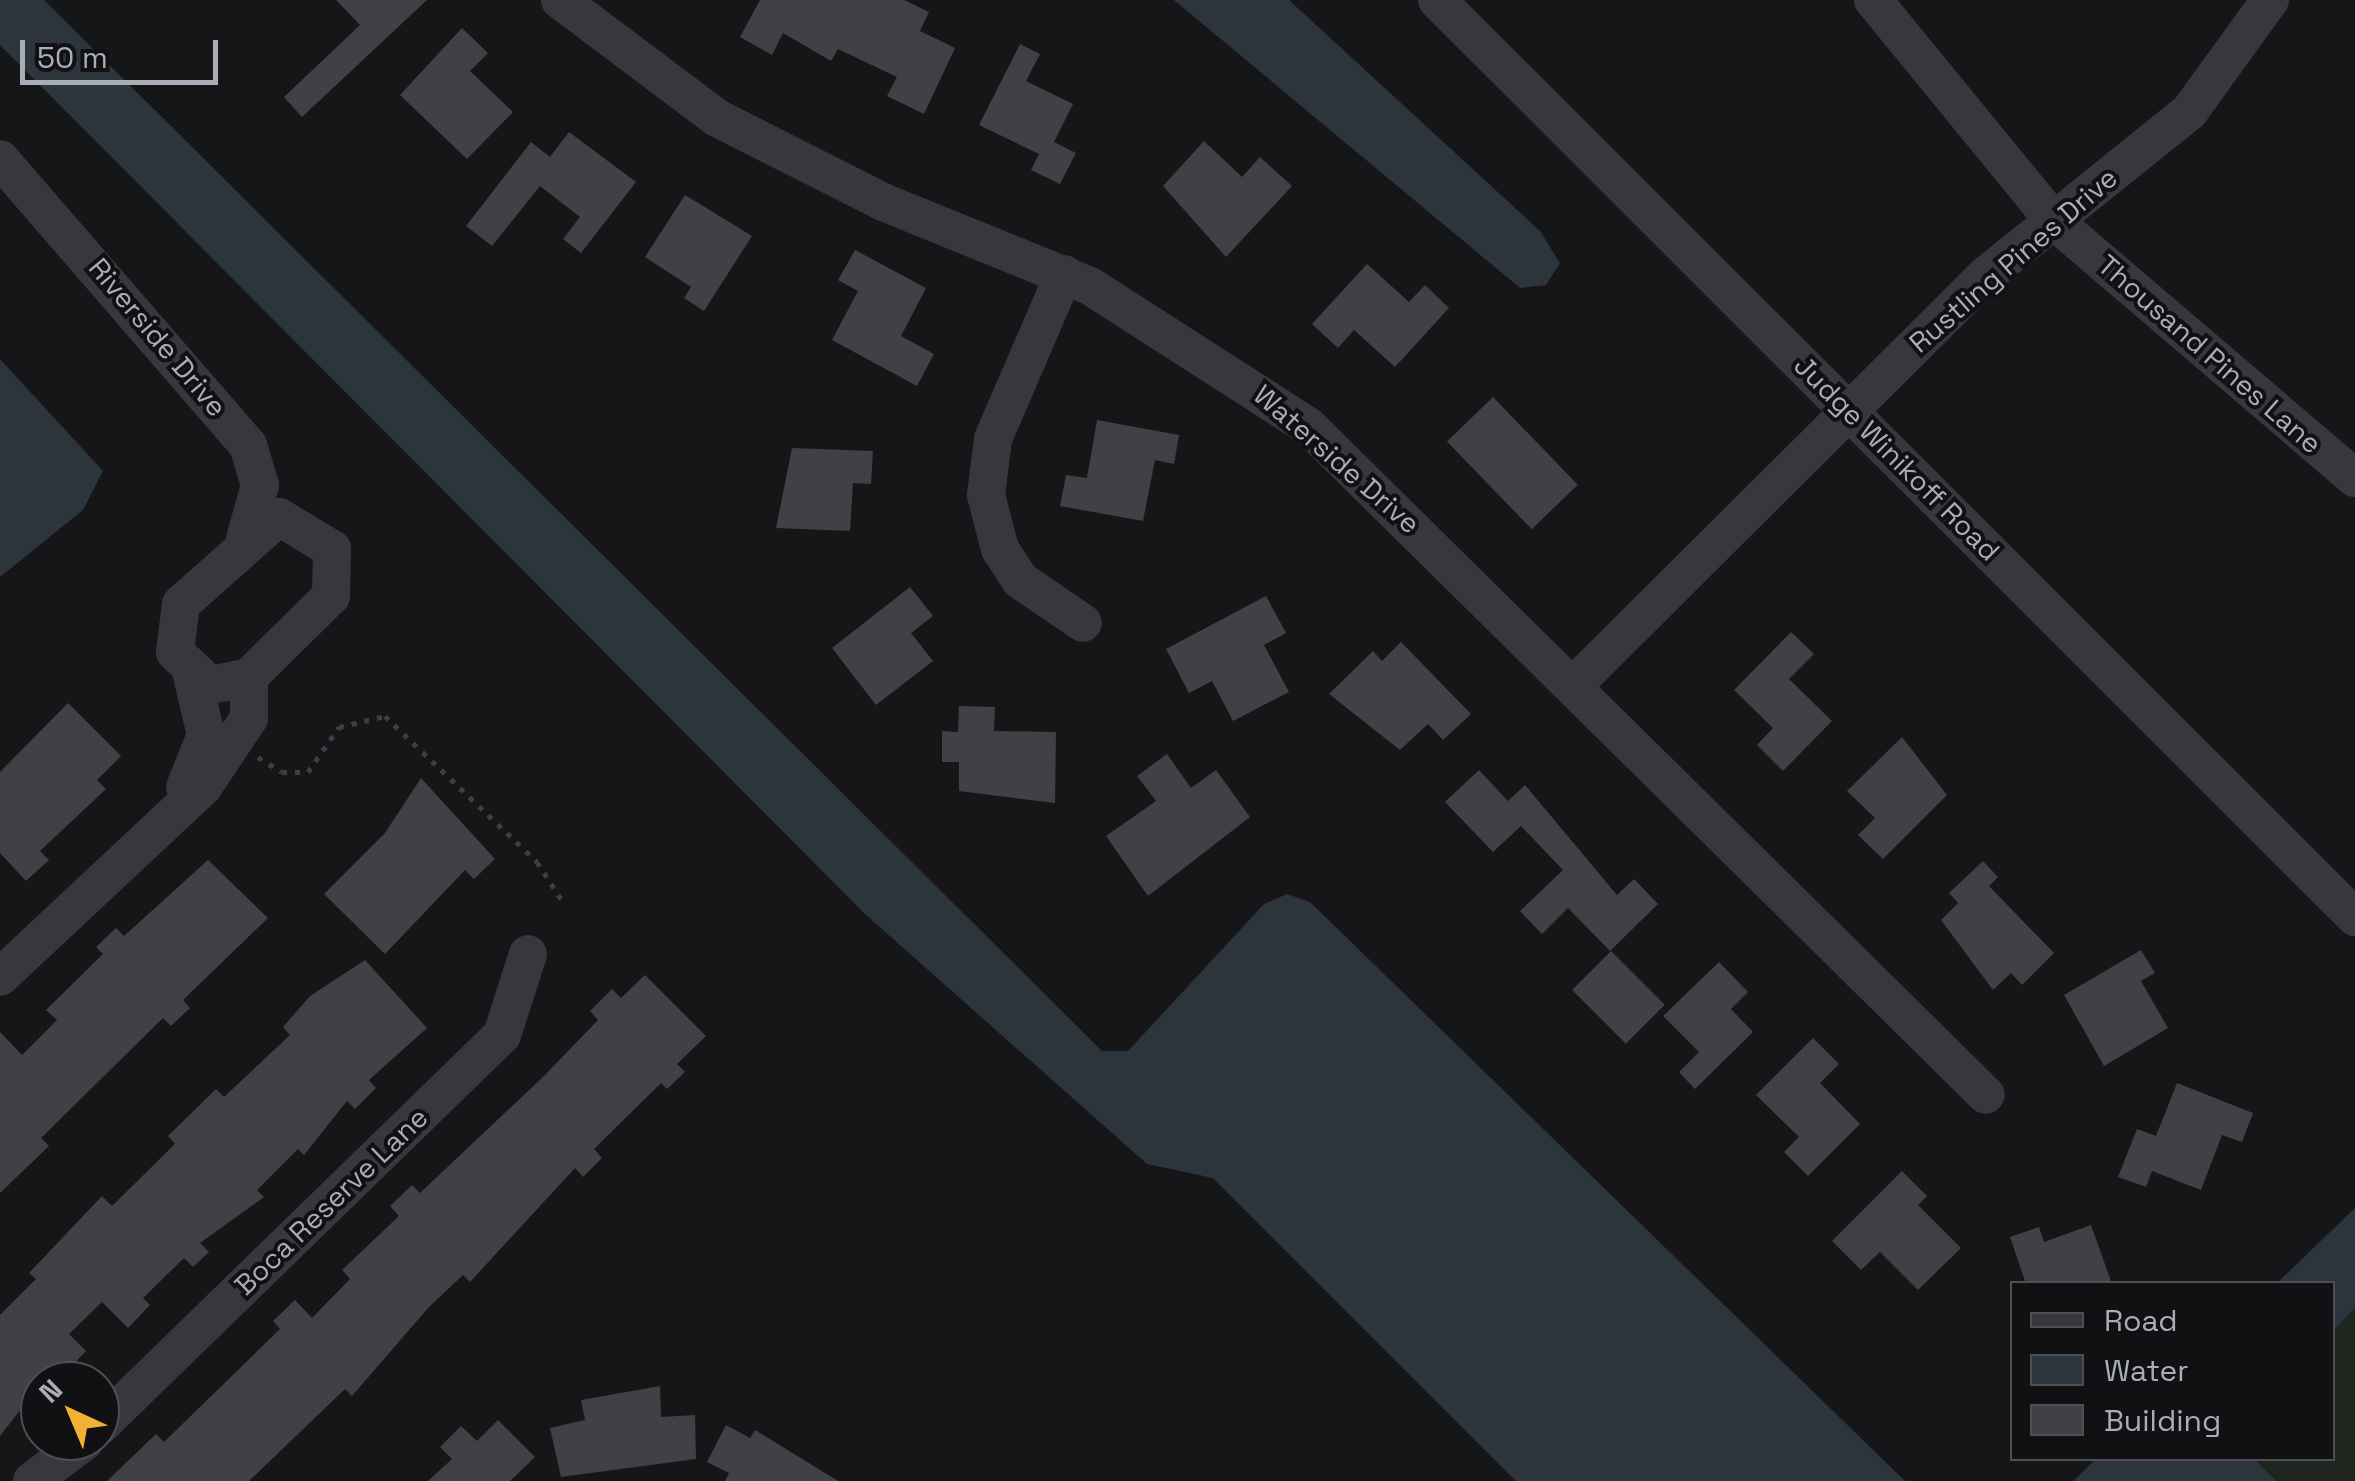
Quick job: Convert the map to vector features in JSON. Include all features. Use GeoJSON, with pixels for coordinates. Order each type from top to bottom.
{"type":"FeatureCollection","features":[{"type":"Feature","properties":{"kind":"street","name":"Waterside Drive"},"geometry":{"type":"LineString","coordinates":[[560,0],[648,72],[789,158],[1064,274],[1166,328],[1308,426],[1576,684],[1986,1095]]}},
{"type":"Feature","properties":{"kind":"street","name":"Judge Winikoff Road"},"geometry":{"type":"LineString","coordinates":[[1437,0],[2355,918]]}},
{"type":"Feature","properties":{"kind":"street","name":"Thousand Pines Lane"},"geometry":{"type":"LineString","coordinates":[[1873,0],[2054,221],[2355,478]]}},
{"type":"Feature","properties":{"kind":"street","name":"Rustling Pines Drive"},"geometry":{"type":"LineString","coordinates":[[1576,684],[1848,410],[2054,221],[2189,112],[2270,0]]}},
{"type":"Feature","properties":{"kind":"street","name":"Riverside Drive"},"geometry":{"type":"LineString","coordinates":[[0,160],[248,445],[260,485],[245,539]]}},
{"type":"Feature","properties":{"kind":"street"},"geometry":{"type":"LineString","coordinates":[[1064,274],[993,440],[986,495],[1000,550],[1020,580],[1083,623]]}},
{"type":"Feature","properties":{"kind":"street"},"geometry":{"type":"LineString","coordinates":[[192,676],[230,686],[249,677],[332,596],[332,549],[248,445]]}},
{"type":"Feature","properties":{"kind":"street"},"geometry":{"type":"LineString","coordinates":[[176,808],[206,735],[192,676],[175,652],[181,604],[245,539],[291,516],[332,549]]}},
{"type":"Feature","properties":{"kind":"street"},"geometry":{"type":"LineString","coordinates":[[0,977],[202,787],[249,718],[249,677]]}},
{"type":"Feature","properties":{"kind":"street","name":"Boca Reserve Lane"},"geometry":{"type":"LineString","coordinates":[[120,1406],[502,1034],[528,954]]}},
{"type":"Feature","properties":{"kind":"street"},"geometry":{"type":"LineString","coordinates":[[32,1481],[58,1461]]}},
{"type":"Feature","properties":{"kind":"path"},"geometry":{"type":"LineString","coordinates":[[252,752],[282,772],[308,772],[339,727],[385,716],[537,862],[561,899]]}},
{"type":"Feature","properties":{"kind":"shaded area"},"geometry":{"type":"Polygon","coordinates":[[[2355,1308],[2355,1481],[2277,1481],[2256,1461],[2335,1461],[2335,1329],[2355,1308]]]}},
{"type":"Feature","properties":{"kind":"water"},"geometry":{"type":"Polygon","coordinates":[[[0,0],[44,0],[1102,1051],[1128,1051],[1264,904],[1287,894],[1310,902],[1905,1481],[1516,1481],[1213,1178],[1147,1164],[865,914],[0,45],[0,0]]]}},
{"type":"Feature","properties":{"kind":"water"},"geometry":{"type":"Polygon","coordinates":[[[1174,0],[1289,0],[1540,231],[1560,263],[1546,285],[1520,288],[1174,0]]]}},
{"type":"Feature","properties":{"kind":"water"},"geometry":{"type":"Polygon","coordinates":[[[0,359],[103,471],[83,510],[0,577],[0,359]]]}},
{"type":"Feature","properties":{"kind":"water"},"geometry":{"type":"Polygon","coordinates":[[[2355,1208],[2355,1308],[2335,1329],[2335,1281],[2279,1281],[2355,1208]]]}},
{"type":"Feature","properties":{"kind":"water"},"geometry":{"type":"Polygon","coordinates":[[[2094,1461],[2256,1461],[2277,1481],[2073,1481],[2094,1461]]]}},
{"type":"Feature","properties":{"kind":"building"},"geometry":{"type":"Polygon","coordinates":[[[336,0],[427,0],[302,117],[284,97],[360,25],[336,0]]]}},
{"type":"Feature","properties":{"kind":"building"},"geometry":{"type":"Polygon","coordinates":[[[760,0],[904,0],[929,12],[920,31],[955,48],[924,114],[887,96],[897,77],[838,49],[831,61],[783,33],[772,55],[740,37],[760,0]]]}},
{"type":"Feature","properties":{"kind":"building"},"geometry":{"type":"Polygon","coordinates":[[[462,28],[488,53],[470,71],[513,112],[467,159],[400,95],[462,28]]]}},
{"type":"Feature","properties":{"kind":"building"},"geometry":{"type":"Polygon","coordinates":[[[1020,44],[1040,54],[1026,81],[1073,104],[1054,142],[1076,153],[1060,184],[1031,170],[1039,154],[979,125],[1020,44]]]}},
{"type":"Feature","properties":{"kind":"building"},"geometry":{"type":"Polygon","coordinates":[[[569,132],[636,182],[581,253],[563,239],[580,217],[540,186],[492,246],[466,226],[531,142],[550,157],[569,132]]]}},
{"type":"Feature","properties":{"kind":"building"},"geometry":{"type":"Polygon","coordinates":[[[1204,141],[1242,177],[1260,157],[1292,186],[1226,257],[1163,186],[1204,141]]]}},
{"type":"Feature","properties":{"kind":"building"},"geometry":{"type":"Polygon","coordinates":[[[685,195],[752,236],[704,311],[684,298],[691,287],[645,257],[685,195]]]}},
{"type":"Feature","properties":{"kind":"building"},"geometry":{"type":"Polygon","coordinates":[[[855,250],[926,288],[901,336],[934,354],[917,386],[832,340],[858,291],[838,280],[855,250]]]}},
{"type":"Feature","properties":{"kind":"building"},"geometry":{"type":"Polygon","coordinates":[[[1367,264],[1409,302],[1425,285],[1449,308],[1395,367],[1354,330],[1338,348],[1312,324],[1367,264]]]}},
{"type":"Feature","properties":{"kind":"building"},"geometry":{"type":"Polygon","coordinates":[[[1493,397],[1578,485],[1532,529],[1447,441],[1493,397]]]}},
{"type":"Feature","properties":{"kind":"building"},"geometry":{"type":"Polygon","coordinates":[[[1097,420],[1179,435],[1174,464],[1155,460],[1143,521],[1060,506],[1066,475],[1087,478],[1097,420]]]}},
{"type":"Feature","properties":{"kind":"building"},"geometry":{"type":"Polygon","coordinates":[[[792,448],[873,451],[871,484],[853,483],[850,531],[776,528],[792,448]]]}},
{"type":"Feature","properties":{"kind":"building"},"geometry":{"type":"Polygon","coordinates":[[[910,587],[933,616],[911,633],[933,661],[876,705],[832,648],[910,587]]]}},
{"type":"Feature","properties":{"kind":"building"},"geometry":{"type":"Polygon","coordinates":[[[1266,596],[1286,633],[1264,645],[1289,692],[1233,721],[1212,681],[1189,693],[1166,649],[1266,596]]]}},
{"type":"Feature","properties":{"kind":"building"},"geometry":{"type":"Polygon","coordinates":[[[1791,632],[1814,654],[1789,679],[1832,721],[1783,771],[1757,745],[1773,728],[1734,690],[1791,632]]]}},
{"type":"Feature","properties":{"kind":"building"},"geometry":{"type":"Polygon","coordinates":[[[1401,642],[1471,714],[1443,740],[1428,724],[1400,750],[1329,694],[1373,651],[1382,661],[1401,642]]]}},
{"type":"Feature","properties":{"kind":"building"},"geometry":{"type":"Polygon","coordinates":[[[68,703],[121,756],[97,780],[106,789],[40,851],[49,860],[26,881],[0,853],[0,772],[68,703]]]}},
{"type":"Feature","properties":{"kind":"building"},"geometry":{"type":"Polygon","coordinates":[[[959,706],[995,707],[994,731],[1056,732],[1055,803],[959,791],[959,762],[942,762],[942,731],[958,732],[959,706]]]}},
{"type":"Feature","properties":{"kind":"building"},"geometry":{"type":"Polygon","coordinates":[[[1902,737],[1947,795],[1883,859],[1858,835],[1875,818],[1847,791],[1902,737]]]}},
{"type":"Feature","properties":{"kind":"building"},"geometry":{"type":"Polygon","coordinates":[[[1167,754],[1191,788],[1216,770],[1250,817],[1148,896],[1106,836],[1156,801],[1137,776],[1167,754]]]}},
{"type":"Feature","properties":{"kind":"building"},"geometry":{"type":"Polygon","coordinates":[[[1479,770],[1508,801],[1525,785],[1617,895],[1634,879],[1658,904],[1610,951],[1568,908],[1542,934],[1520,911],[1563,870],[1521,826],[1493,852],[1445,802],[1479,770]]]}},
{"type":"Feature","properties":{"kind":"building"},"geometry":{"type":"Polygon","coordinates":[[[421,778],[495,859],[474,879],[465,870],[385,954],[324,894],[385,833],[421,778]]]}},
{"type":"Feature","properties":{"kind":"building"},"geometry":{"type":"Polygon","coordinates":[[[208,860],[268,918],[183,1000],[190,1008],[171,1026],[163,1018],[41,1138],[49,1146],[0,1193],[0,1032],[22,1055],[57,1020],[46,1010],[103,954],[96,947],[116,928],[124,936],[208,860]]]}},
{"type":"Feature","properties":{"kind":"building"},"geometry":{"type":"Polygon","coordinates":[[[1983,861],[1998,877],[1989,886],[2054,953],[2022,985],[2011,973],[1993,990],[1941,920],[1958,903],[1949,893],[1983,861]]]}},
{"type":"Feature","properties":{"kind":"building"},"geometry":{"type":"Polygon","coordinates":[[[2141,950],[2155,973],[2141,981],[2168,1028],[2104,1066],[2064,995],[2141,950]]]}},
{"type":"Feature","properties":{"kind":"building"},"geometry":{"type":"Polygon","coordinates":[[[1611,951],[1665,1005],[1626,1044],[1572,990],[1611,951]]]}},
{"type":"Feature","properties":{"kind":"building"},"geometry":{"type":"Polygon","coordinates":[[[365,960],[427,1028],[369,1080],[376,1088],[355,1109],[347,1101],[304,1155],[298,1149],[257,1190],[264,1197],[200,1243],[209,1252],[193,1267],[184,1258],[143,1298],[150,1305],[128,1328],[102,1302],[69,1334],[86,1351],[76,1361],[20,1361],[20,1410],[0,1436],[0,1315],[36,1279],[29,1273],[102,1196],[112,1206],[175,1144],[168,1136],[216,1089],[224,1097],[290,1035],[283,1027],[310,996],[365,960]]]}},
{"type":"Feature","properties":{"kind":"building"},"geometry":{"type":"Polygon","coordinates":[[[1719,962],[1748,992],[1731,1009],[1753,1032],[1695,1089],[1679,1072],[1699,1052],[1663,1016],[1719,962]]]}},
{"type":"Feature","properties":{"kind":"building"},"geometry":{"type":"Polygon","coordinates":[[[645,975],[706,1036],[677,1064],[685,1072],[667,1089],[661,1083],[594,1149],[602,1158],[583,1177],[575,1168],[470,1282],[463,1275],[428,1308],[352,1396],[345,1389],[249,1481],[107,1481],[156,1434],[164,1442],[280,1329],[273,1321],[295,1300],[312,1318],[350,1279],[342,1270],[399,1216],[390,1206],[412,1185],[420,1193],[544,1076],[598,1020],[590,1011],[612,989],[621,998],[645,975]]]}},
{"type":"Feature","properties":{"kind":"building"},"geometry":{"type":"Polygon","coordinates":[[[1813,1038],[1839,1064],[1820,1083],[1860,1124],[1808,1176],[1784,1152],[1799,1137],[1756,1095],[1813,1038]]]}},
{"type":"Feature","properties":{"kind":"building"},"geometry":{"type":"Polygon","coordinates":[[[2177,1083],[2253,1113],[2242,1142],[2222,1135],[2201,1190],[2152,1171],[2146,1187],[2118,1177],[2137,1129],[2156,1136],[2177,1083]]]}},
{"type":"Feature","properties":{"kind":"building"},"geometry":{"type":"Polygon","coordinates":[[[1902,1171],[1927,1196],[1918,1205],[1961,1248],[1918,1290],[1880,1252],[1861,1270],[1832,1241],[1902,1171]]]}},
{"type":"Feature","properties":{"kind":"building"},"geometry":{"type":"Polygon","coordinates":[[[2091,1225],[2111,1281],[2025,1281],[2010,1237],[2039,1227],[2044,1242],[2091,1225]]]}},
{"type":"Feature","properties":{"kind":"building"},"geometry":{"type":"Polygon","coordinates":[[[660,1386],[661,1417],[695,1415],[696,1459],[561,1477],[550,1428],[585,1420],[581,1400],[660,1386]]]}},
{"type":"Feature","properties":{"kind":"building"},"geometry":{"type":"Polygon","coordinates":[[[498,1420],[535,1457],[510,1481],[428,1481],[452,1459],[440,1447],[461,1426],[477,1441],[498,1420]]]}},
{"type":"Feature","properties":{"kind":"building"},"geometry":{"type":"Polygon","coordinates":[[[726,1425],[750,1438],[755,1430],[838,1481],[725,1481],[729,1473],[707,1462],[726,1425]]]}}]}
